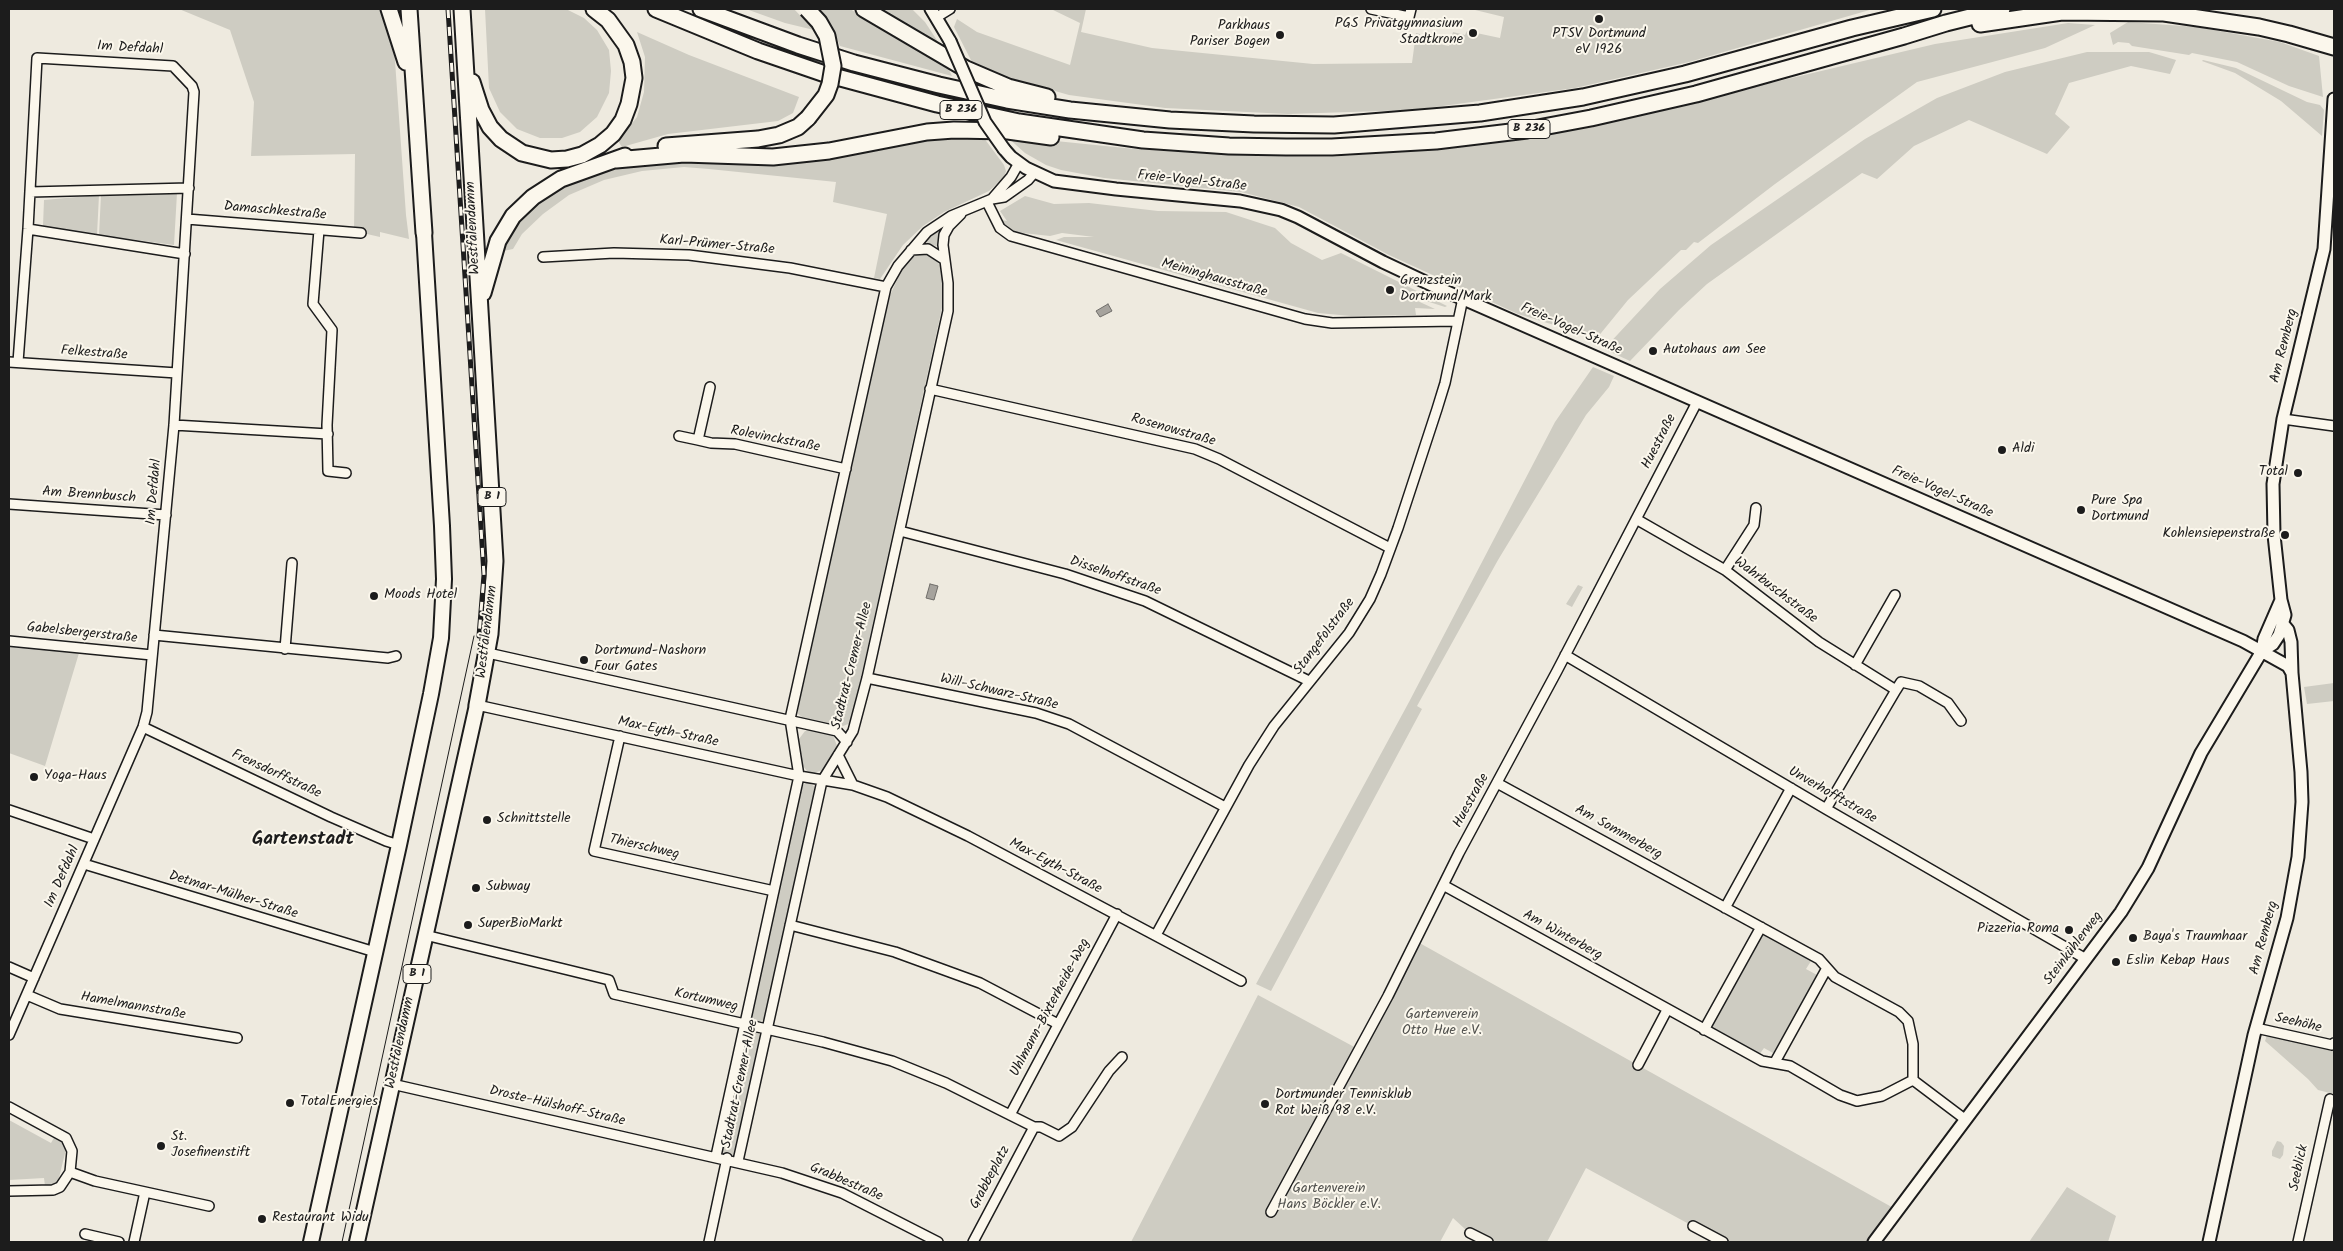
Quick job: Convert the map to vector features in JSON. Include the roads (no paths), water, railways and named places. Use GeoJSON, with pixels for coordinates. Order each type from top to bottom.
{"type":"FeatureCollection","features":[{"type":"Feature","properties":{"kind":"highway"},"geometry":{"type":"LineString","coordinates":[[389,9],[399,36],[405,61],[413,76]]}},
{"type":"Feature","properties":{"kind":"highway"},"geometry":{"type":"LineString","coordinates":[[409,9],[424,233]]}},
{"type":"Feature","properties":{"kind":"highway","name":"Westfalendamm"},"geometry":{"type":"LineString","coordinates":[[462,9],[495,561],[488,653],[477,705]]}},
{"type":"Feature","properties":{"kind":"highway"},"geometry":{"type":"LineString","coordinates":[[465,59],[481,110],[490,127],[501,139],[522,153],[536,158],[567,159],[582,154],[600,145],[613,134],[623,120],[633,84],[632,62],[626,45],[613,25],[594,9]]}},
{"type":"Feature","properties":{"kind":"highway","name":"B 236"},"geometry":{"type":"LineString","coordinates":[[656,9],[758,51],[872,88],[1019,122],[1143,140],[1229,146],[1332,147],[1436,141],[1527,130],[1654,105],[2002,9]]}},
{"type":"Feature","properties":{"kind":"highway","name":"B 236"},"geometry":{"type":"LineString","coordinates":[[701,9],[818,52],[920,81],[1008,100],[1070,110],[1245,124],[1334,124],[1480,113],[1583,97],[1642,84],[1852,28],[1933,9]]}},
{"type":"Feature","properties":{"kind":"highway"},"geometry":{"type":"LineString","coordinates":[[479,309],[495,248],[508,223],[540,191],[561,179],[634,152],[658,147],[758,139],[779,135],[798,127],[808,118],[826,95],[833,66],[827,36],[819,22],[807,9]]}},
{"type":"Feature","properties":{"kind":"highway"},"geometry":{"type":"LineString","coordinates":[[864,9],[934,52],[995,82],[1034,94],[1094,105],[1134,116]]}},
{"type":"Feature","properties":{"kind":"highway"},"geometry":{"type":"LineString","coordinates":[[1852,28],[1902,9]]}},
{"type":"Feature","properties":{"kind":"highway"},"geometry":{"type":"LineString","coordinates":[[1904,36],[1943,32],[2029,16],[2062,12],[2130,12],[2198,17],[2233,22],[2289,34],[2334,48]]}},
{"type":"Feature","properties":{"kind":"highway"},"geometry":{"type":"LineString","coordinates":[[616,160],[684,154],[773,157],[828,150],[902,136],[954,130],[1008,131],[1114,144],[1143,140]]}},
{"type":"Feature","properties":{"kind":"main road"},"geometry":{"type":"LineString","coordinates":[[311,1242],[437,664],[443,598],[442,526],[424,233]]}},
{"type":"Feature","properties":{"kind":"main road","name":"Westfalendamm"},"geometry":{"type":"LineString","coordinates":[[357,1242],[477,705]]}},
{"type":"Feature","properties":{"kind":"street"},"geometry":{"type":"LineString","coordinates":[[934,13],[950,9]]}},
{"type":"Feature","properties":{"kind":"street"},"geometry":{"type":"LineString","coordinates":[[1370,9],[1409,17],[1411,9]]}},
{"type":"Feature","properties":{"kind":"street","name":"Freie-Vogel-Straße"},"geometry":{"type":"LineString","coordinates":[[934,13],[950,41],[985,122],[1004,149],[1019,163],[1034,173],[1065,183],[1240,201],[1281,210],[1313,224],[1383,262],[1463,298],[2262,651]]}},
{"type":"Feature","properties":{"kind":"street","name":"Im Defdahl"},"geometry":{"type":"LineString","coordinates":[[9,1035],[143,727],[147,712],[174,425],[189,188],[194,92],[192,86],[174,66],[37,58],[30,192]]}},
{"type":"Feature","properties":{"kind":"street","name":"Am Remberg"},"geometry":{"type":"LineString","coordinates":[[2209,1242],[2256,1028],[2287,918],[2298,857],[2301,772],[2291,642],[2288,630],[2283,624],[2284,609],[2281,600],[2272,507],[2276,451],[2322,257],[2334,99]]}},
{"type":"Feature","properties":{"kind":"street","name":"Stadtrat-Cremer-Allee"},"geometry":{"type":"LineString","coordinates":[[989,201],[1011,178],[1019,163]]}},
{"type":"Feature","properties":{"kind":"street","name":"Stadtrat-Cremer-Allee"},"geometry":{"type":"LineString","coordinates":[[964,212],[949,226],[944,235],[943,245],[948,283],[948,311],[867,678],[853,731],[822,781],[738,1161],[716,1156],[799,776],[790,720],[886,287],[898,266],[911,250],[927,232],[942,220],[1004,197],[1028,180],[1034,173]]}},
{"type":"Feature","properties":{"kind":"street"},"geometry":{"type":"LineString","coordinates":[[13,362],[28,229],[30,192],[189,188]]}},
{"type":"Feature","properties":{"kind":"street","name":"Meininghausstraße"},"geometry":{"type":"LineString","coordinates":[[989,201],[1000,228],[1011,236],[1306,320],[1340,323],[1456,321]]}},
{"type":"Feature","properties":{"kind":"street","name":"Damaschkestraße"},"geometry":{"type":"LineString","coordinates":[[187,219],[361,233]]}},
{"type":"Feature","properties":{"kind":"street"},"geometry":{"type":"LineString","coordinates":[[28,229],[185,254]]}},
{"type":"Feature","properties":{"kind":"street"},"geometry":{"type":"LineString","coordinates":[[319,230],[313,304],[332,330],[328,472],[346,473]]}},
{"type":"Feature","properties":{"kind":"street"},"geometry":{"type":"LineString","coordinates":[[911,250],[928,249],[945,260]]}},
{"type":"Feature","properties":{"kind":"street","name":"Karl-Prümer-Straße"},"geometry":{"type":"LineString","coordinates":[[543,257],[614,253],[689,255],[782,266],[886,287]]}},
{"type":"Feature","properties":{"kind":"street","name":"Stangefolstraße"},"geometry":{"type":"LineString","coordinates":[[1156,935],[1249,765],[1274,726],[1343,640],[1364,608],[1381,574],[1444,383],[1456,321],[1463,298]]}},
{"type":"Feature","properties":{"kind":"street","name":"Felkestraße"},"geometry":{"type":"LineString","coordinates":[[13,362],[177,373]]}},
{"type":"Feature","properties":{"kind":"street"},"geometry":{"type":"LineString","coordinates":[[698,440],[710,387]]}},
{"type":"Feature","properties":{"kind":"street","name":"Rosenowstraße"},"geometry":{"type":"LineString","coordinates":[[930,389],[1195,449],[1224,461],[1390,548]]}},
{"type":"Feature","properties":{"kind":"street","name":"Huestraße"},"geometry":{"type":"LineString","coordinates":[[1270,1212],[1388,996],[1443,885],[1697,402]]}},
{"type":"Feature","properties":{"kind":"street"},"geometry":{"type":"LineString","coordinates":[[2283,419],[2334,426]]}},
{"type":"Feature","properties":{"kind":"street"},"geometry":{"type":"LineString","coordinates":[[174,425],[328,434]]}},
{"type":"Feature","properties":{"kind":"street","name":"Rolevinckstraße"},"geometry":{"type":"LineString","coordinates":[[679,436],[711,443],[735,444],[846,469]]}},
{"type":"Feature","properties":{"kind":"street","name":"Am Brennbusch"},"geometry":{"type":"LineString","coordinates":[[9,504],[166,514]]}},
{"type":"Feature","properties":{"kind":"street"},"geometry":{"type":"LineString","coordinates":[[1725,570],[1754,524],[1756,508]]}},
{"type":"Feature","properties":{"kind":"street","name":"Wahrbuschstraße"},"geometry":{"type":"LineString","coordinates":[[1636,519],[1725,570],[1819,642],[1896,690]]}},
{"type":"Feature","properties":{"kind":"street","name":"Disselhoffstraße"},"geometry":{"type":"LineString","coordinates":[[900,532],[1065,574],[1145,601],[1309,681]]}},
{"type":"Feature","properties":{"kind":"street"},"geometry":{"type":"LineString","coordinates":[[285,648],[292,564]]}},
{"type":"Feature","properties":{"kind":"street"},"geometry":{"type":"LineString","coordinates":[[1855,665],[1895,595]]}},
{"type":"Feature","properties":{"kind":"street","name":"Am Remberg"},"geometry":{"type":"LineString","coordinates":[[2262,651],[2264,639],[2281,600]]}},
{"type":"Feature","properties":{"kind":"street"},"geometry":{"type":"LineString","coordinates":[[2283,624],[2272,644],[2262,651],[2288,666],[2292,673]]}},
{"type":"Feature","properties":{"kind":"street","name":"Gabelsbergerstraße"},"geometry":{"type":"LineString","coordinates":[[154,635],[388,658],[396,656]]}},
{"type":"Feature","properties":{"kind":"street","name":"Gabelsbergerstraße"},"geometry":{"type":"LineString","coordinates":[[9,640],[152,655]]}},
{"type":"Feature","properties":{"kind":"street","name":"Steinkühlerweg"},"geometry":{"type":"LineString","coordinates":[[1874,1242],[2121,912],[2148,868],[2200,753],[2262,651]]}},
{"type":"Feature","properties":{"kind":"street"},"geometry":{"type":"LineString","coordinates":[[488,653],[837,731],[847,742]]}},
{"type":"Feature","properties":{"kind":"street","name":"Unverhofftstraße"},"geometry":{"type":"LineString","coordinates":[[1565,655],[2086,959]]}},
{"type":"Feature","properties":{"kind":"street","name":"Will-Schwarz-Straße"},"geometry":{"type":"LineString","coordinates":[[867,678],[1036,713],[1070,724],[1225,807]]}},
{"type":"Feature","properties":{"kind":"street"},"geometry":{"type":"LineString","coordinates":[[1826,809],[1901,682],[1918,686],[1948,703],[1961,721]]}},
{"type":"Feature","properties":{"kind":"street","name":"Max-Eyth-Straße"},"geometry":{"type":"LineString","coordinates":[[477,705],[822,781],[853,784],[887,796],[1117,914],[1241,981]]}},
{"type":"Feature","properties":{"kind":"street","name":"Frensdorffstraße"},"geometry":{"type":"LineString","coordinates":[[143,727],[348,824],[399,845]]}},
{"type":"Feature","properties":{"kind":"street","name":"Thierschweg"},"geometry":{"type":"LineString","coordinates":[[620,736],[594,851],[774,891]]}},
{"type":"Feature","properties":{"kind":"street"},"geometry":{"type":"LineString","coordinates":[[838,755],[853,784]]}},
{"type":"Feature","properties":{"kind":"street","name":"Am Sommerberg"},"geometry":{"type":"LineString","coordinates":[[1498,783],[1819,959],[1835,978],[1899,1012],[1908,1020],[1912,1044],[1913,1080]]}},
{"type":"Feature","properties":{"kind":"street"},"geometry":{"type":"LineString","coordinates":[[1725,908],[1791,788]]}},
{"type":"Feature","properties":{"kind":"street"},"geometry":{"type":"LineString","coordinates":[[9,810],[94,839]]}},
{"type":"Feature","properties":{"kind":"street","name":"Detmar-Mülher-Straße"},"geometry":{"type":"LineString","coordinates":[[84,864],[375,952]]}},
{"type":"Feature","properties":{"kind":"street","name":"Am Winterberg"},"geometry":{"type":"LineString","coordinates":[[1443,885],[1762,1061],[1790,1066],[1840,1095],[1858,1101],[1882,1096],[1913,1080]]}},
{"type":"Feature","properties":{"kind":"street","name":"Uhlmann-Bixterheide-Weg"},"geometry":{"type":"LineString","coordinates":[[1010,1115],[1117,914]]}},
{"type":"Feature","properties":{"kind":"street"},"geometry":{"type":"LineString","coordinates":[[790,925],[896,952],[980,983],[1058,1024]]}},
{"type":"Feature","properties":{"kind":"street"},"geometry":{"type":"LineString","coordinates":[[1704,1030],[1761,927]]}},
{"type":"Feature","properties":{"kind":"street","name":"Kortumweg"},"geometry":{"type":"LineString","coordinates":[[425,935],[609,980],[614,994],[823,1042],[892,1061],[946,1083],[1010,1115]]}},
{"type":"Feature","properties":{"kind":"street"},"geometry":{"type":"LineString","coordinates":[[9,967],[34,978]]}},
{"type":"Feature","properties":{"kind":"street"},"geometry":{"type":"LineString","coordinates":[[1775,1062],[1827,968]]}},
{"type":"Feature","properties":{"kind":"street","name":"Hamelmannstraße"},"geometry":{"type":"LineString","coordinates":[[27,995],[60,1009],[237,1038]]}},
{"type":"Feature","properties":{"kind":"street"},"geometry":{"type":"LineString","coordinates":[[1638,1065],[1667,1010]]}},
{"type":"Feature","properties":{"kind":"street","name":"Seehöhe"},"geometry":{"type":"LineString","coordinates":[[2256,1028],[2332,1045],[2334,1043]]}},
{"type":"Feature","properties":{"kind":"street"},"geometry":{"type":"LineString","coordinates":[[1010,1115],[1034,1127],[1059,1136],[1072,1127],[1109,1071],[1122,1057]]}},
{"type":"Feature","properties":{"kind":"street"},"geometry":{"type":"LineString","coordinates":[[1913,1080],[1966,1120]]}},
{"type":"Feature","properties":{"kind":"street","name":"Droste-Hülshoff-Straße"},"geometry":{"type":"LineString","coordinates":[[392,1084],[716,1156]]}},
{"type":"Feature","properties":{"kind":"street","name":"Seeblick"},"geometry":{"type":"LineString","coordinates":[[2298,1242],[2330,1099]]}},
{"type":"Feature","properties":{"kind":"street"},"geometry":{"type":"LineString","coordinates":[[9,1107],[66,1138],[72,1151],[70,1172],[60,1187],[52,1190],[9,1192]]}},
{"type":"Feature","properties":{"kind":"street","name":"Grabbeplatz"},"geometry":{"type":"LineString","coordinates":[[973,1242],[1034,1127]]}},
{"type":"Feature","properties":{"kind":"street"},"geometry":{"type":"LineString","coordinates":[[709,1242],[726,1158]]}},
{"type":"Feature","properties":{"kind":"street","name":"Grabbestraße"},"geometry":{"type":"LineString","coordinates":[[738,1161],[814,1182],[842,1193],[938,1242]]}},
{"type":"Feature","properties":{"kind":"street"},"geometry":{"type":"LineString","coordinates":[[70,1172],[208,1206]]}},
{"type":"Feature","properties":{"kind":"street"},"geometry":{"type":"LineString","coordinates":[[134,1242],[145,1192]]}},
{"type":"Feature","properties":{"kind":"street"},"geometry":{"type":"LineString","coordinates":[[1693,1226],[1723,1242]]}},
{"type":"Feature","properties":{"kind":"street"},"geometry":{"type":"LineString","coordinates":[[1470,1233],[1488,1242]]}},
{"type":"Feature","properties":{"kind":"street"},"geometry":{"type":"LineString","coordinates":[[85,1234],[120,1242]]}},
{"type":"Feature","properties":{"kind":"tram line"},"geometry":{"type":"LineString","coordinates":[[342,1242],[474,636]]}},
{"type":"Feature","properties":{"kind":"railway"},"geometry":{"type":"LineString","coordinates":[[448,9],[484,575],[479,636]]}},
{"type":"Feature","properties":{"kind":"place","name":"PTSV Dortmund eV 1926"},"geometry":{"type":"Point","coordinates":[1599,19]}},
{"type":"Feature","properties":{"kind":"place","name":"PGS Privatgymnasium Stadtkrone"},"geometry":{"type":"Point","coordinates":[1473,33]}},
{"type":"Feature","properties":{"kind":"place","name":"Parkhaus Pariser Bogen"},"geometry":{"type":"Point","coordinates":[1280,35]}},
{"type":"Feature","properties":{"kind":"place","name":"Grenzstein Dortmund/Mark"},"geometry":{"type":"Point","coordinates":[1390,290]}},
{"type":"Feature","properties":{"kind":"place","name":"Autohaus am See"},"geometry":{"type":"Point","coordinates":[1653,351]}},
{"type":"Feature","properties":{"kind":"place","name":"Aldi"},"geometry":{"type":"Point","coordinates":[2002,450]}},
{"type":"Feature","properties":{"kind":"place","name":"Total"},"geometry":{"type":"Point","coordinates":[2298,473]}},
{"type":"Feature","properties":{"kind":"place","name":"Pure Spa Dortmund"},"geometry":{"type":"Point","coordinates":[2081,510]}},
{"type":"Feature","properties":{"kind":"place","name":"Kohlensiepenstraße"},"geometry":{"type":"Point","coordinates":[2285,535]}},
{"type":"Feature","properties":{"kind":"place","name":"Moods Hotel"},"geometry":{"type":"Point","coordinates":[374,596]}},
{"type":"Feature","properties":{"kind":"place","name":"Dortmund-Nashorn Four Gates"},"geometry":{"type":"Point","coordinates":[584,660]}},
{"type":"Feature","properties":{"kind":"place","name":"Yoga-Haus"},"geometry":{"type":"Point","coordinates":[34,777]}},
{"type":"Feature","properties":{"kind":"place","name":"Schnittstelle"},"geometry":{"type":"Point","coordinates":[487,820]}},
{"type":"Feature","properties":{"kind":"place","name":"Subway"},"geometry":{"type":"Point","coordinates":[476,888]}},
{"type":"Feature","properties":{"kind":"place","name":"SuperBioMarkt"},"geometry":{"type":"Point","coordinates":[468,925]}},
{"type":"Feature","properties":{"kind":"place","name":"Pizzeria Roma"},"geometry":{"type":"Point","coordinates":[2069,930]}},
{"type":"Feature","properties":{"kind":"place","name":"Baya's Traumhaar"},"geometry":{"type":"Point","coordinates":[2133,938]}},
{"type":"Feature","properties":{"kind":"place","name":"Eslin Kebap Haus"},"geometry":{"type":"Point","coordinates":[2116,962]}},
{"type":"Feature","properties":{"kind":"place","name":"TotalEnergies"},"geometry":{"type":"Point","coordinates":[290,1103]}},
{"type":"Feature","properties":{"kind":"place","name":"Dortmunder Tennisklub Rot Weiß 98 e.V."},"geometry":{"type":"Point","coordinates":[1265,1104]}},
{"type":"Feature","properties":{"kind":"place","name":"St. Josefinenstift"},"geometry":{"type":"Point","coordinates":[161,1146]}},
{"type":"Feature","properties":{"kind":"place","name":"Restaurant Widu"},"geometry":{"type":"Point","coordinates":[262,1219]}},
{"type":"Feature","properties":{"kind":"district","name":"Gartenstadt"},"geometry":{"type":"Point","coordinates":[303,841]}},
{"type":"Feature","properties":{"kind":"park label","name":"Gartenverein Otto Hue e.V."},"geometry":{"type":"Point","coordinates":[1442,1024]}},
{"type":"Feature","properties":{"kind":"park label","name":"Gartenverein Hans Böckler e.V."},"geometry":{"type":"Point","coordinates":[1329,1198]}}]}
